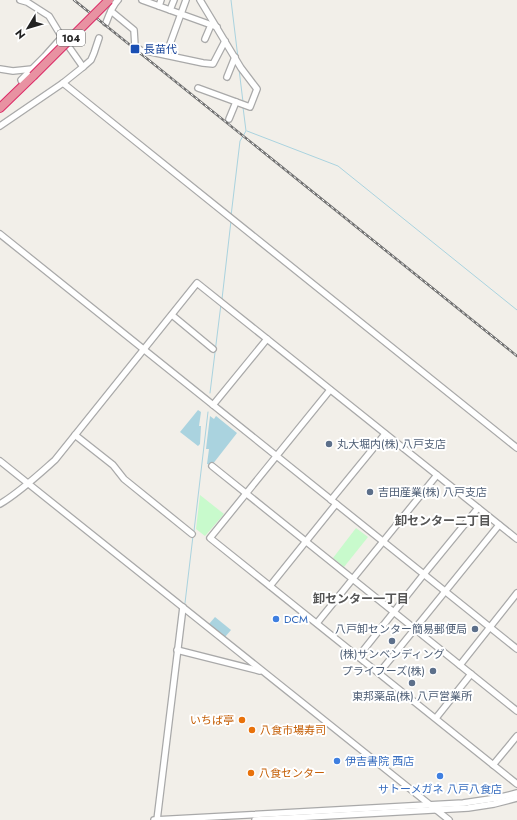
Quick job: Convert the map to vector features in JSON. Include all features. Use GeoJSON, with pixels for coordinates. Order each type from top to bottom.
{"type":"FeatureCollection","features":[{"type":"Feature","properties":{"kind":"highway","name":"104"},"geometry":{"type":"LineString","coordinates":[[0,108],[24,85],[32,72],[109,0]]}},
{"type":"Feature","properties":{"kind":"street"},"geometry":{"type":"LineString","coordinates":[[0,69],[32,72],[62,38],[50,16],[27,2],[20,0]]}},
{"type":"Feature","properties":{"kind":"street"},"geometry":{"type":"LineString","coordinates":[[106,23],[118,0]]}},
{"type":"Feature","properties":{"kind":"street"},"geometry":{"type":"LineString","coordinates":[[142,0],[160,3],[170,10],[217,27]]}},
{"type":"Feature","properties":{"kind":"street"},"geometry":{"type":"LineString","coordinates":[[170,10],[174,0]]}},
{"type":"Feature","properties":{"kind":"street"},"geometry":{"type":"LineString","coordinates":[[166,55],[186,0]]}},
{"type":"Feature","properties":{"kind":"street"},"geometry":{"type":"LineString","coordinates":[[198,88],[250,107],[257,89],[242,68],[200,0]]}},
{"type":"Feature","properties":{"kind":"street"},"geometry":{"type":"LineString","coordinates":[[111,11],[134,30],[135,46],[141,52],[213,64],[225,41]]}},
{"type":"Feature","properties":{"kind":"street"},"geometry":{"type":"LineString","coordinates":[[205,39],[211,25]]}},
{"type":"Feature","properties":{"kind":"street"},"geometry":{"type":"LineString","coordinates":[[0,126],[63,83],[91,60],[99,38]]}},
{"type":"Feature","properties":{"kind":"street"},"geometry":{"type":"LineString","coordinates":[[69,47],[83,67]]}},
{"type":"Feature","properties":{"kind":"street"},"geometry":{"type":"LineString","coordinates":[[227,77],[235,57]]}},
{"type":"Feature","properties":{"kind":"street"},"geometry":{"type":"LineString","coordinates":[[63,83],[517,448]]}},
{"type":"Feature","properties":{"kind":"street"},"geometry":{"type":"LineString","coordinates":[[229,119],[236,102]]}},
{"type":"Feature","properties":{"kind":"street"},"geometry":{"type":"LineString","coordinates":[[0,234],[517,649]]}},
{"type":"Feature","properties":{"kind":"street"},"geometry":{"type":"LineString","coordinates":[[0,504],[29,484],[54,460],[197,283],[517,539]]}},
{"type":"Feature","properties":{"kind":"street"},"geometry":{"type":"LineString","coordinates":[[172,315],[213,349]]}},
{"type":"Feature","properties":{"kind":"street"},"geometry":{"type":"LineString","coordinates":[[213,406],[267,339]]}},
{"type":"Feature","properties":{"kind":"street"},"geometry":{"type":"LineString","coordinates":[[330,390],[210,538],[517,784]]}},
{"type":"Feature","properties":{"kind":"street"},"geometry":{"type":"LineString","coordinates":[[270,586],[385,434]]}},
{"type":"Feature","properties":{"kind":"street"},"geometry":{"type":"LineString","coordinates":[[75,435],[113,465],[124,479],[192,534]]}},
{"type":"Feature","properties":{"kind":"street"},"geometry":{"type":"LineString","coordinates":[[0,461],[449,820]]}},
{"type":"Feature","properties":{"kind":"street"},"geometry":{"type":"LineString","coordinates":[[212,466],[517,711]]}},
{"type":"Feature","properties":{"kind":"street"},"geometry":{"type":"LineString","coordinates":[[317,623],[437,475]]}},
{"type":"Feature","properties":{"kind":"street"},"geometry":{"type":"LineString","coordinates":[[358,657],[478,508]]}},
{"type":"Feature","properties":{"kind":"street"},"geometry":{"type":"LineString","coordinates":[[379,673],[499,525]]}},
{"type":"Feature","properties":{"kind":"street"},"geometry":{"type":"LineString","coordinates":[[460,665],[517,593]]}},
{"type":"Feature","properties":{"kind":"street"},"geometry":{"type":"LineString","coordinates":[[183,607],[164,770],[156,820],[463,803],[497,798],[517,793]]}},
{"type":"Feature","properties":{"kind":"street"},"geometry":{"type":"LineString","coordinates":[[177,650],[262,671]]}},
{"type":"Feature","properties":{"kind":"street"},"geometry":{"type":"LineString","coordinates":[[436,718],[471,674]]}},
{"type":"Feature","properties":{"kind":"street"},"geometry":{"type":"LineString","coordinates":[[493,765],[517,736]]}},
{"type":"Feature","properties":{"kind":"street"},"geometry":{"type":"LineString","coordinates":[[255,820],[468,808],[494,804],[517,798]]}},
{"type":"Feature","properties":{"kind":"green space"},"geometry":{"type":"Polygon","coordinates":[[[200,495],[224,514],[205,536],[196,529],[200,495]]]}},
{"type":"Feature","properties":{"kind":"green space"},"geometry":{"type":"Polygon","coordinates":[[[356,528],[368,537],[344,567],[333,558],[356,528]]]}},
{"type":"Feature","properties":{"kind":"water"},"geometry":{"type":"Polygon","coordinates":[[[198,410],[201,412],[199,426],[201,426],[200,444],[198,446],[180,432],[198,410]]]}},
{"type":"Feature","properties":{"kind":"water"},"geometry":{"type":"Polygon","coordinates":[[[210,416],[214,419],[216,416],[237,433],[212,465],[207,464],[209,449],[206,449],[210,416]]]}},
{"type":"Feature","properties":{"kind":"water"},"geometry":{"type":"Polygon","coordinates":[[[215,617],[231,630],[225,637],[209,624],[215,617]]]}},
{"type":"Feature","properties":{"kind":"waterway"},"geometry":{"type":"LineString","coordinates":[[231,0],[238,58]]}},
{"type":"Feature","properties":{"kind":"waterway"},"geometry":{"type":"LineString","coordinates":[[239,69],[243,102]]}},
{"type":"Feature","properties":{"kind":"waterway"},"geometry":{"type":"LineString","coordinates":[[231,216],[240,141],[246,131],[243,107]]}},
{"type":"Feature","properties":{"kind":"waterway"},"geometry":{"type":"LineString","coordinates":[[247,131],[338,166],[517,310]]}},
{"type":"Feature","properties":{"kind":"waterway"},"geometry":{"type":"LineString","coordinates":[[222,299],[231,221]]}},
{"type":"Feature","properties":{"kind":"waterway"},"geometry":{"type":"LineString","coordinates":[[210,393],[221,304]]}},
{"type":"Feature","properties":{"kind":"waterway"},"geometry":{"type":"LineString","coordinates":[[194,531],[208,412]]}},
{"type":"Feature","properties":{"kind":"waterway"},"geometry":{"type":"LineString","coordinates":[[185,603],[193,536]]}},
{"type":"Feature","properties":{"kind":"railway"},"geometry":{"type":"LineString","coordinates":[[74,0],[517,356]]}},
{"type":"Feature","properties":{"kind":"place","name":"長苗代"},"geometry":{"type":"Point","coordinates":[135,49]}},
{"type":"Feature","properties":{"kind":"place","name":"丸大堀内(株) 八戸支店"},"geometry":{"type":"Point","coordinates":[329,444]}},
{"type":"Feature","properties":{"kind":"place","name":"吉田産業(株) 八戸支店"},"geometry":{"type":"Point","coordinates":[370,492]}},
{"type":"Feature","properties":{"kind":"place","name":"DCM"},"geometry":{"type":"Point","coordinates":[276,619]}},
{"type":"Feature","properties":{"kind":"place","name":"八戸卸センター簡易郵便局"},"geometry":{"type":"Point","coordinates":[475,629]}},
{"type":"Feature","properties":{"kind":"place","name":"(株)サンベンディング"},"geometry":{"type":"Point","coordinates":[392,641]}},
{"type":"Feature","properties":{"kind":"place","name":"プライフーズ(株)"},"geometry":{"type":"Point","coordinates":[433,671]}},
{"type":"Feature","properties":{"kind":"place","name":"東邦薬品(株) 八戸営業所"},"geometry":{"type":"Point","coordinates":[412,683]}},
{"type":"Feature","properties":{"kind":"place","name":"いちば亭"},"geometry":{"type":"Point","coordinates":[242,720]}},
{"type":"Feature","properties":{"kind":"place","name":"八食市場寿司"},"geometry":{"type":"Point","coordinates":[252,730]}},
{"type":"Feature","properties":{"kind":"place","name":"伊吉書院 西店"},"geometry":{"type":"Point","coordinates":[337,761]}},
{"type":"Feature","properties":{"kind":"place","name":"八食センター"},"geometry":{"type":"Point","coordinates":[251,773]}},
{"type":"Feature","properties":{"kind":"place","name":"サトーメガネ 八戸八食店"},"geometry":{"type":"Point","coordinates":[440,776]}},
{"type":"Feature","properties":{"kind":"district","name":"卸センター二丁目"},"geometry":{"type":"Point","coordinates":[443,521]}},
{"type":"Feature","properties":{"kind":"district","name":"卸センター一丁目"},"geometry":{"type":"Point","coordinates":[361,599]}}]}
